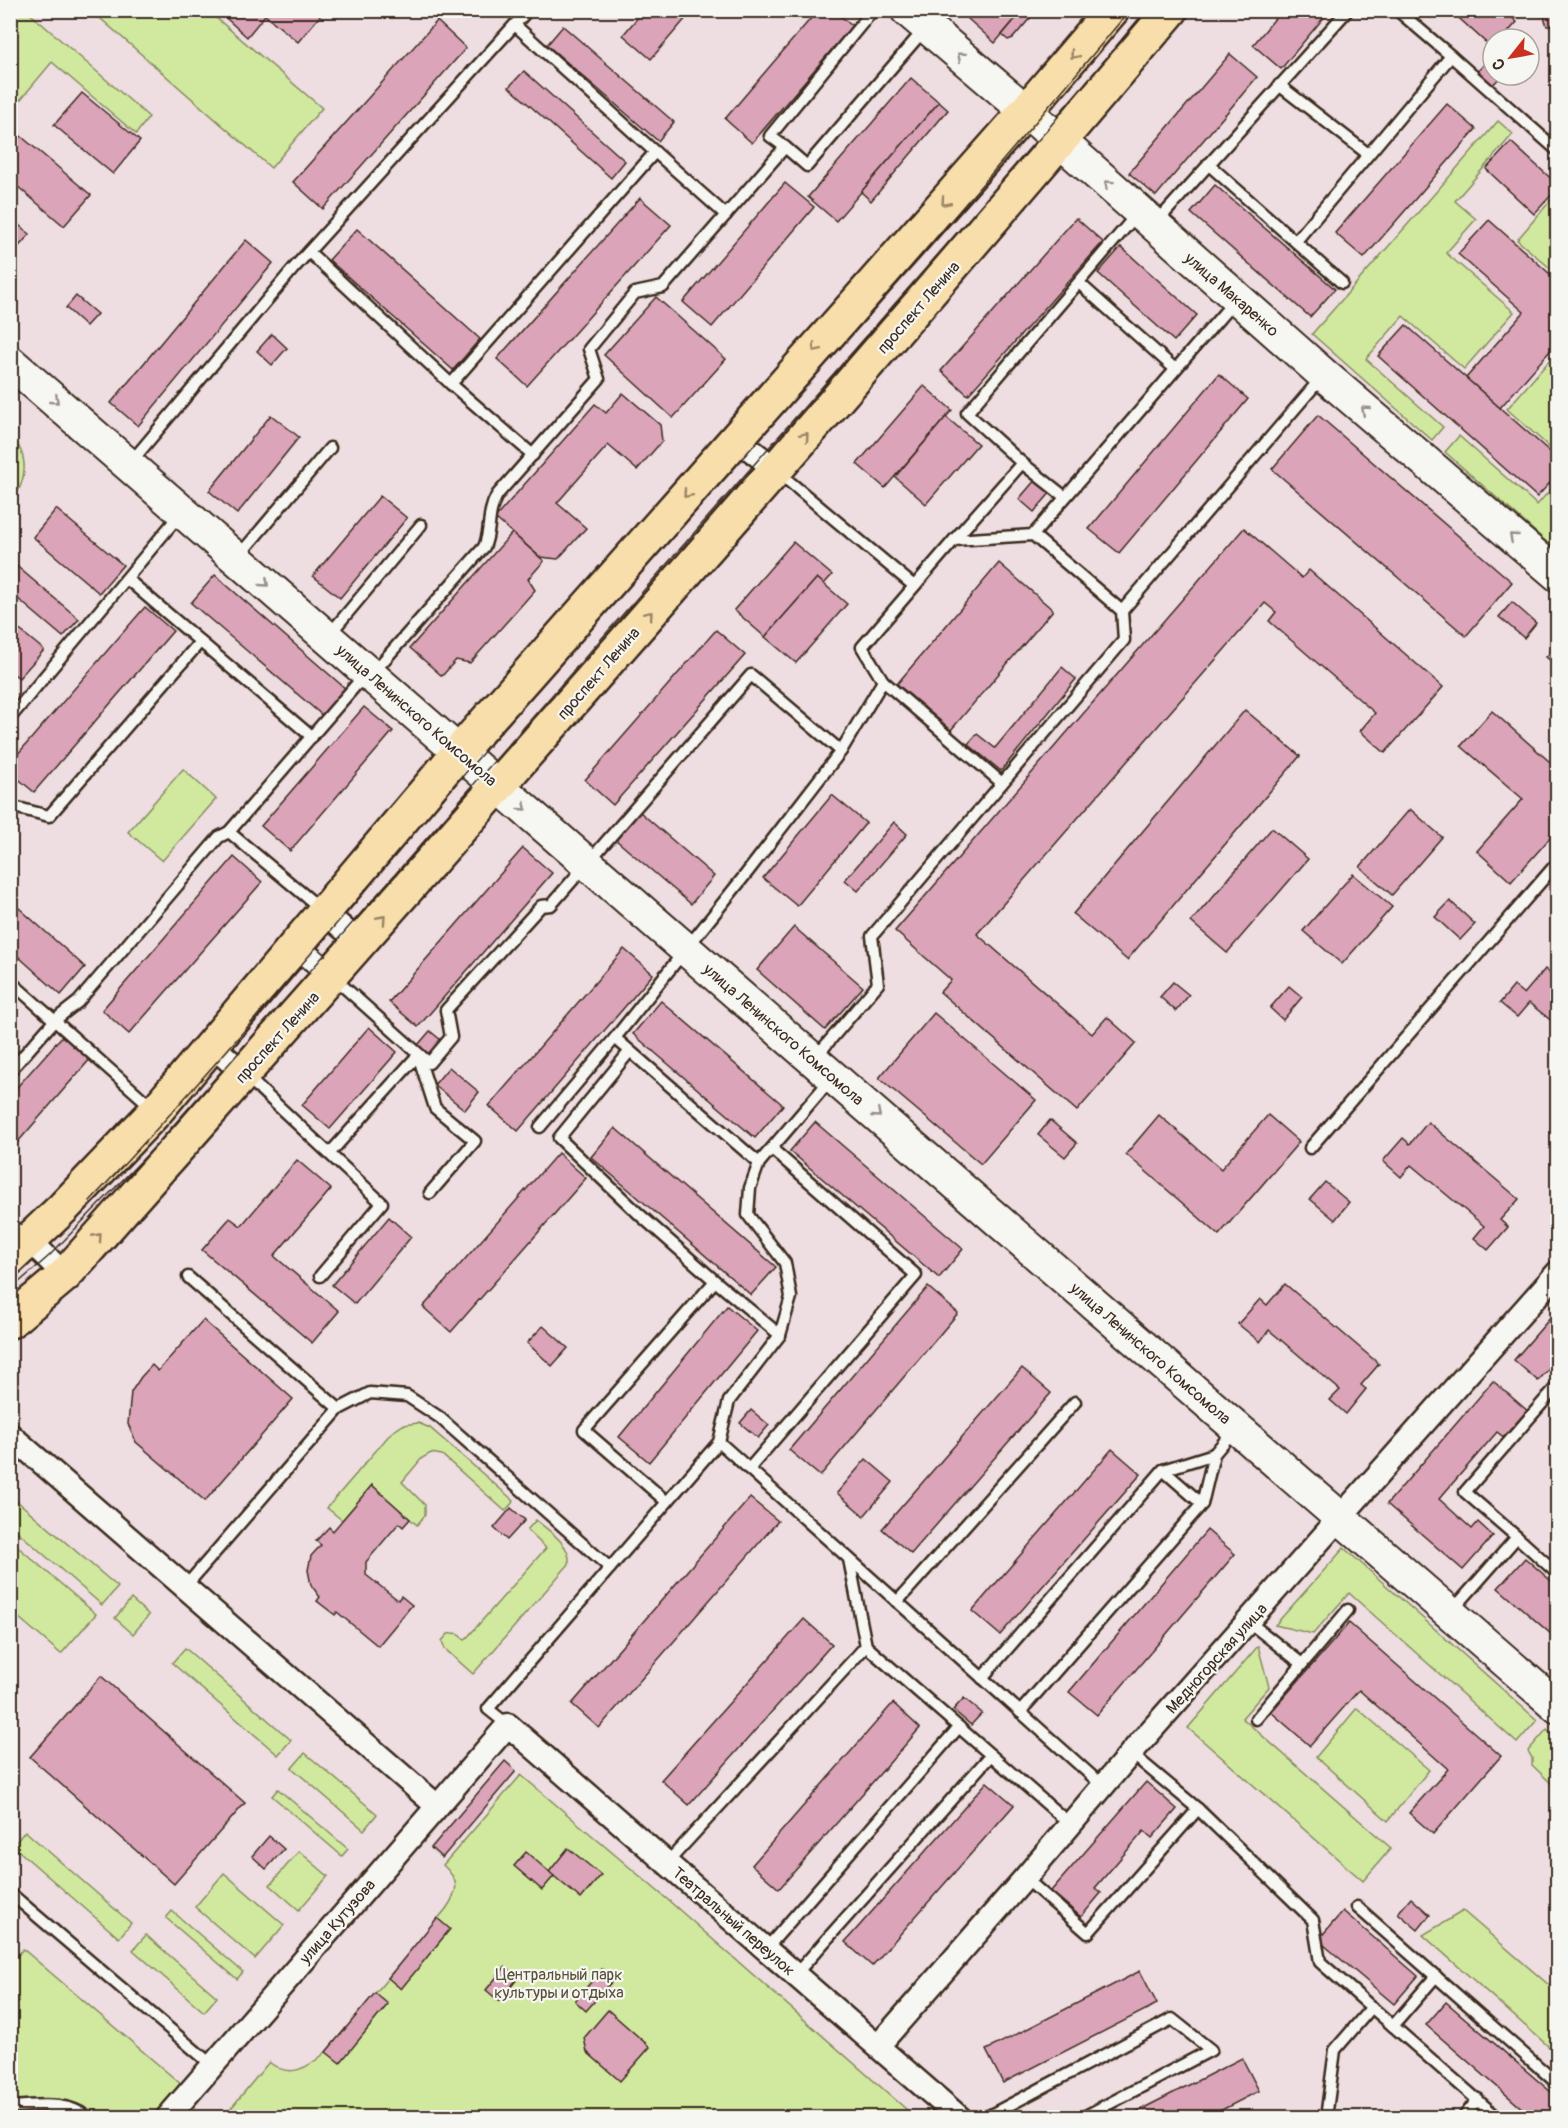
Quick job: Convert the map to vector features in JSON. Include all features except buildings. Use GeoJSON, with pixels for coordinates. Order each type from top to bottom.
{"type":"FeatureCollection","features":[{"type":"Feature","properties":{"kind":"main road"},"geometry":{"type":"LineString","coordinates":[[17,1241],[156,1111],[459,752],[1026,111],[1112,10]]}},
{"type":"Feature","properties":{"kind":"main road","name":"проспект Ленина"},"geometry":{"type":"LineString","coordinates":[[10,1321],[65,1275],[331,976],[776,470],[1171,10]]}},
{"type":"Feature","properties":{"kind":"street","name":"улица Макаренко"},"geometry":{"type":"LineString","coordinates":[[925,16],[1026,111],[1147,219],[1557,575]]}},
{"type":"Feature","properties":{"kind":"street","name":"улица Ленинского Комсомола"},"geometry":{"type":"LineString","coordinates":[[10,362],[1557,1707]]}},
{"type":"Feature","properties":{"kind":"street"},"geometry":{"type":"LineString","coordinates":[[736,438],[776,470]]}},
{"type":"Feature","properties":{"kind":"street"},"geometry":{"type":"LineString","coordinates":[[324,912],[360,943]]}},
{"type":"Feature","properties":{"kind":"street"},"geometry":{"type":"LineString","coordinates":[[296,945],[331,976]]}},
{"type":"Feature","properties":{"kind":"street"},"geometry":{"type":"LineString","coordinates":[[212,1045],[244,1074]]}},
{"type":"Feature","properties":{"kind":"street"},"geometry":{"type":"LineString","coordinates":[[156,1111],[185,1140]]}},
{"type":"Feature","properties":{"kind":"street"},"geometry":{"type":"LineString","coordinates":[[17,1241],[65,1275]]}},
{"type":"Feature","properties":{"kind":"street","name":"Медногорская улица"},"geometry":{"type":"LineString","coordinates":[[878,2046],[1131,1753],[1557,1272]]}},
{"type":"Feature","properties":{"kind":"street"},"geometry":{"type":"LineString","coordinates":[[10,1435],[437,1806]]}},
{"type":"Feature","properties":{"kind":"street","name":"улица Кутузова"},"geometry":{"type":"LineString","coordinates":[[167,2118],[508,1725]]}},
{"type":"Feature","properties":{"kind":"street","name":"Театральный переулок"},"geometry":{"type":"LineString","coordinates":[[508,1725],[960,2118]]}},
{"type":"Feature","properties":{"kind":"lane"},"geometry":{"type":"LineString","coordinates":[[129,464],[309,252],[528,10]]}},
{"type":"Feature","properties":{"kind":"lane"},"geometry":{"type":"LineString","coordinates":[[873,10],[770,136],[807,166],[925,16]]}},
{"type":"Feature","properties":{"kind":"lane"},"geometry":{"type":"LineString","coordinates":[[1065,497],[966,413],[1079,283],[1208,164],[1348,10]]}},
{"type":"Feature","properties":{"kind":"lane"},"geometry":{"type":"LineString","coordinates":[[1397,10],[1557,151]]}},
{"type":"Feature","properties":{"kind":"lane"},"geometry":{"type":"LineString","coordinates":[[515,25],[726,215]]}},
{"type":"Feature","properties":{"kind":"lane"},"geometry":{"type":"LineString","coordinates":[[1296,241],[1450,56]]}},
{"type":"Feature","properties":{"kind":"lane"},"geometry":{"type":"LineString","coordinates":[[1279,85],[1368,154]]}},
{"type":"Feature","properties":{"kind":"lane"},"geometry":{"type":"LineString","coordinates":[[10,1071],[55,1020],[78,1002],[219,837],[230,832],[356,685],[371,675],[484,548],[489,533],[488,521],[497,495],[599,379],[589,349],[635,293],[663,287],[785,147]]}},
{"type":"Feature","properties":{"kind":"lane"},"geometry":{"type":"LineString","coordinates":[[451,384],[655,152]]}},
{"type":"Feature","properties":{"kind":"lane"},"geometry":{"type":"LineString","coordinates":[[1208,164],[1341,283]]}},
{"type":"Feature","properties":{"kind":"lane"},"geometry":{"type":"LineString","coordinates":[[309,252],[451,384],[533,455]]}},
{"type":"Feature","properties":{"kind":"lane"},"geometry":{"type":"LineString","coordinates":[[1079,283],[1175,369]]}},
{"type":"Feature","properties":{"kind":"lane"},"geometry":{"type":"LineString","coordinates":[[1033,535],[1237,298]]}},
{"type":"Feature","properties":{"kind":"lane"},"geometry":{"type":"LineString","coordinates":[[508,1725],[488,1708],[719,1442],[729,1401],[780,1335],[791,1297],[784,1263],[748,1215],[750,1188],[759,1163],[772,1149],[878,984],[872,936],[1124,640],[1122,611],[1324,375]]}},
{"type":"Feature","properties":{"kind":"lane"},"geometry":{"type":"LineString","coordinates":[[236,558],[330,448]]}},
{"type":"Feature","properties":{"kind":"lane"},"geometry":{"type":"LineString","coordinates":[[1002,783],[883,681],[862,647],[1022,462]]}},
{"type":"Feature","properties":{"kind":"lane"},"geometry":{"type":"LineString","coordinates":[[776,470],[914,586]]}},
{"type":"Feature","properties":{"kind":"lane"},"geometry":{"type":"LineString","coordinates":[[10,717],[183,511]]}},
{"type":"Feature","properties":{"kind":"lane"},"geometry":{"type":"LineString","coordinates":[[327,637],[421,525]]}},
{"type":"Feature","properties":{"kind":"lane"},"geometry":{"type":"LineString","coordinates":[[954,540],[1033,535],[1122,611]]}},
{"type":"Feature","properties":{"kind":"lane"},"geometry":{"type":"LineString","coordinates":[[127,579],[312,737]]}},
{"type":"Feature","properties":{"kind":"lane"},"geometry":{"type":"LineString","coordinates":[[10,806],[49,816],[200,642]]}},
{"type":"Feature","properties":{"kind":"lane"},"geometry":{"type":"LineString","coordinates":[[331,976],[429,1063],[451,1037],[446,1010],[542,906],[551,905],[751,675],[841,751]]}},
{"type":"Feature","properties":{"kind":"lane"},"geometry":{"type":"LineString","coordinates":[[540,1127],[615,1038],[841,751],[883,681]]}},
{"type":"Feature","properties":{"kind":"lane"},"geometry":{"type":"LineString","coordinates":[[230,832],[324,912]]}},
{"type":"Feature","properties":{"kind":"lane"},"geometry":{"type":"LineString","coordinates":[[1310,1148],[1557,862]]}},
{"type":"Feature","properties":{"kind":"lane"},"geometry":{"type":"LineString","coordinates":[[10,981],[156,1111]]}},
{"type":"Feature","properties":{"kind":"lane"},"geometry":{"type":"LineString","coordinates":[[615,1038],[759,1163]]}},
{"type":"Feature","properties":{"kind":"lane"},"geometry":{"type":"LineString","coordinates":[[630,1051],[559,1138],[640,1215],[780,1335]]}},
{"type":"Feature","properties":{"kind":"lane"},"geometry":{"type":"LineString","coordinates":[[330,1153],[418,1054]]}},
{"type":"Feature","properties":{"kind":"lane"},"geometry":{"type":"LineString","coordinates":[[418,1054],[435,1108],[475,1141],[430,1192]]}},
{"type":"Feature","properties":{"kind":"lane"},"geometry":{"type":"LineString","coordinates":[[244,1074],[382,1203],[320,1276]]}},
{"type":"Feature","properties":{"kind":"lane"},"geometry":{"type":"LineString","coordinates":[[749,1469],[916,1275],[772,1149]]}},
{"type":"Feature","properties":{"kind":"lane"},"geometry":{"type":"LineString","coordinates":[[188,1277],[339,1408]]}},
{"type":"Feature","properties":{"kind":"lane"},"geometry":{"type":"LineString","coordinates":[[667,1502],[584,1430],[716,1281]]}},
{"type":"Feature","properties":{"kind":"lane"},"geometry":{"type":"LineString","coordinates":[[1557,1385],[1465,1492],[1557,1574]]}},
{"type":"Feature","properties":{"kind":"lane"},"geometry":{"type":"LineString","coordinates":[[185,1587],[339,1408],[370,1394],[407,1396],[439,1417],[610,1568]]}},
{"type":"Feature","properties":{"kind":"lane"},"geometry":{"type":"LineString","coordinates":[[897,1602],[1075,1402]]}},
{"type":"Feature","properties":{"kind":"lane"},"geometry":{"type":"LineString","coordinates":[[1020,1712],[1202,1504],[1214,1454],[1236,1427]]}},
{"type":"Feature","properties":{"kind":"lane"},"geometry":{"type":"LineString","coordinates":[[719,1442],[1103,1786]]}},
{"type":"Feature","properties":{"kind":"lane"},"geometry":{"type":"LineString","coordinates":[[982,1678],[1163,1470],[1214,1454]]}},
{"type":"Feature","properties":{"kind":"lane"},"geometry":{"type":"LineString","coordinates":[[1163,1470],[1202,1504]]}},
{"type":"Feature","properties":{"kind":"lane"},"geometry":{"type":"LineString","coordinates":[[1450,1613],[1517,1537]]}},
{"type":"Feature","properties":{"kind":"lane"},"geometry":{"type":"LineString","coordinates":[[849,1559],[866,1646],[1071,1825]]}},
{"type":"Feature","properties":{"kind":"lane"},"geometry":{"type":"LineString","coordinates":[[1256,1719],[1348,1610]]}},
{"type":"Feature","properties":{"kind":"lane"},"geometry":{"type":"LineString","coordinates":[[1249,1622],[1302,1664]]}},
{"type":"Feature","properties":{"kind":"lane"},"geometry":{"type":"LineString","coordinates":[[667,1863],[866,1646]]}},
{"type":"Feature","properties":{"kind":"lane"},"geometry":{"type":"LineString","coordinates":[[766,1949],[959,1727]]}},
{"type":"Feature","properties":{"kind":"lane"},"geometry":{"type":"LineString","coordinates":[[1131,1753],[1198,1809],[1314,1920],[1320,1962],[1498,2118]]}},
{"type":"Feature","properties":{"kind":"lane"},"geometry":{"type":"LineString","coordinates":[[795,1975],[991,1755]]}},
{"type":"Feature","properties":{"kind":"lane"},"geometry":{"type":"LineString","coordinates":[[1025,1878],[1088,1933],[1198,1809]]}},
{"type":"Feature","properties":{"kind":"lane"},"geometry":{"type":"LineString","coordinates":[[10,1893],[212,2065]]}},
{"type":"Feature","properties":{"kind":"lane"},"geometry":{"type":"LineString","coordinates":[[1357,1907],[1557,2084]]}},
{"type":"Feature","properties":{"kind":"lane"},"geometry":{"type":"LineString","coordinates":[[1393,2026],[1436,1976]]}},
{"type":"Feature","properties":{"kind":"lane"},"geometry":{"type":"LineString","coordinates":[[1326,2118],[1335,2050],[1372,2007]]}},
{"type":"Feature","properties":{"kind":"lane"},"geometry":{"type":"LineString","coordinates":[[985,2118],[1172,2019],[1211,2050],[1082,2118]]}},
{"type":"Feature","properties":{"kind":"lane"},"geometry":{"type":"LineString","coordinates":[[1463,2118],[1478,2099]]}},
{"type":"Feature","properties":{"kind":"lane"},"geometry":{"type":"LineString","coordinates":[[48,2118],[58,2106]]}},
{"type":"Feature","properties":{"kind":"lane"},"geometry":{"type":"LineString","coordinates":[[10,2107],[58,2106],[80,2110],[88,2118]]}},
{"type":"Feature","properties":{"kind":"green space"},"geometry":{"type":"Polygon","coordinates":[[[26,10],[149,117],[136,134],[52,62],[11,111],[11,11],[26,10]]]}},
{"type":"Feature","properties":{"kind":"green space"},"geometry":{"type":"Polygon","coordinates":[[[92,11],[208,11],[322,108],[271,168],[92,11]]]}},
{"type":"Feature","properties":{"kind":"green space"},"geometry":{"type":"Polygon","coordinates":[[[1498,121],[1513,134],[1455,201],[1476,219],[1446,253],[1514,312],[1464,369],[1403,316],[1366,359],[1443,427],[1432,440],[1312,334],[1498,121]]]}},
{"type":"Feature","properties":{"kind":"green space"},"geometry":{"type":"Polygon","coordinates":[[[1557,193],[1557,274],[1517,240],[1557,193]]]}},
{"type":"Feature","properties":{"kind":"green space"},"geometry":{"type":"Polygon","coordinates":[[[1558,352],[1557,454],[1507,409],[1558,352]]]}},
{"type":"Feature","properties":{"kind":"green space"},"geometry":{"type":"Polygon","coordinates":[[[11,436],[21,452],[24,469],[20,486],[11,502],[11,436]]]}},
{"type":"Feature","properties":{"kind":"green space"},"geometry":{"type":"Polygon","coordinates":[[[1459,436],[1537,505],[1557,482],[1557,537],[1550,545],[1445,452],[1459,436]]]}},
{"type":"Feature","properties":{"kind":"green space"},"geometry":{"type":"Polygon","coordinates":[[[183,769],[216,799],[162,861],[128,832],[183,769]]]}},
{"type":"Feature","properties":{"kind":"green space"},"geometry":{"type":"Polygon","coordinates":[[[418,1423],[430,1428],[514,1501],[505,1511],[442,1455],[431,1453],[422,1458],[402,1482],[425,1505],[425,1515],[417,1525],[372,1485],[342,1520],[327,1508],[391,1433],[403,1425],[418,1423]]]}},
{"type":"Feature","properties":{"kind":"green space"},"geometry":{"type":"Polygon","coordinates":[[[17,1501],[118,1587],[102,1605],[11,1526],[11,1509],[17,1501]]]}},
{"type":"Feature","properties":{"kind":"green space"},"geometry":{"type":"Polygon","coordinates":[[[536,1520],[563,1544],[567,1550],[569,1564],[473,1674],[445,1649],[442,1641],[448,1634],[456,1633],[465,1640],[546,1548],[527,1530],[536,1520]]]}},
{"type":"Feature","properties":{"kind":"green space"},"geometry":{"type":"Polygon","coordinates":[[[11,1541],[96,1614],[61,1654],[11,1611],[11,1541]]]}},
{"type":"Feature","properties":{"kind":"green space"},"geometry":{"type":"Polygon","coordinates":[[[1344,1548],[1537,1720],[1517,1743],[1349,1593],[1313,1634],[1275,1625],[1344,1548]]]}},
{"type":"Feature","properties":{"kind":"green space"},"geometry":{"type":"Polygon","coordinates":[[[131,1599],[149,1615],[133,1634],[115,1618],[131,1599]]]}},
{"type":"Feature","properties":{"kind":"green space"},"geometry":{"type":"Polygon","coordinates":[[[1258,1646],[1269,1687],[1242,1718],[1391,1848],[1363,1881],[1188,1728],[1258,1646]]]}},
{"type":"Feature","properties":{"kind":"green space"},"geometry":{"type":"Polygon","coordinates":[[[185,1648],[291,1740],[278,1755],[172,1663],[185,1648]]]}},
{"type":"Feature","properties":{"kind":"green space"},"geometry":{"type":"Polygon","coordinates":[[[1357,1708],[1429,1770],[1388,1821],[1316,1757],[1357,1708]]]}},
{"type":"Feature","properties":{"kind":"green space"},"geometry":{"type":"Polygon","coordinates":[[[1547,1729],[1557,1739],[1557,1789],[1532,1765],[1532,1758],[1528,1751],[1547,1729]]]}},
{"type":"Feature","properties":{"kind":"green space"},"geometry":{"type":"Polygon","coordinates":[[[305,1753],[377,1814],[364,1830],[292,1768],[305,1753]]]}},
{"type":"Feature","properties":{"kind":"green space","name":"Центральный парк культуры и отдыха"},"geometry":{"type":"Polygon","coordinates":[[[521,1775],[668,1900],[915,2117],[223,2118],[269,2062],[284,2070],[292,2071],[306,2067],[326,2052],[446,1909],[456,1886],[449,1871],[443,1865],[521,1775]]]}},
{"type":"Feature","properties":{"kind":"green space"},"geometry":{"type":"Polygon","coordinates":[[[278,1789],[348,1849],[342,1856],[272,1796],[278,1789]]]}},
{"type":"Feature","properties":{"kind":"green space"},"geometry":{"type":"Polygon","coordinates":[[[25,1831],[131,1923],[119,1938],[13,1846],[25,1831]]]}},
{"type":"Feature","properties":{"kind":"green space"},"geometry":{"type":"Polygon","coordinates":[[[299,1851],[328,1876],[299,1910],[270,1885],[299,1851]]]}},
{"type":"Feature","properties":{"kind":"green space"},"geometry":{"type":"Polygon","coordinates":[[[224,1873],[284,1925],[255,1959],[195,1907],[224,1873]]]}},
{"type":"Feature","properties":{"kind":"green space"},"geometry":{"type":"Polygon","coordinates":[[[172,1911],[243,1972],[237,1979],[166,1918],[172,1911]]]}},
{"type":"Feature","properties":{"kind":"green space"},"geometry":{"type":"Polygon","coordinates":[[[1463,1911],[1557,1992],[1557,2054],[1423,1935],[1463,1911]]]}},
{"type":"Feature","properties":{"kind":"green space"},"geometry":{"type":"Polygon","coordinates":[[[146,1935],[217,1997],[204,2012],[133,1950],[146,1935]]]}},
{"type":"Feature","properties":{"kind":"green space"},"geometry":{"type":"Polygon","coordinates":[[[23,1949],[182,2085],[153,2117],[100,2117],[79,2104],[69,2101],[11,2100],[11,1963],[23,1949]]]}},
{"type":"Feature","properties":{"kind":"tram line"},"geometry":{"type":"LineString","coordinates":[[90,1201],[252,1022],[514,717],[902,277],[1130,10]]}},
{"type":"Feature","properties":{"kind":"tram line"},"geometry":{"type":"LineString","coordinates":[[10,1290],[49,1256],[171,1130],[1047,130],[1146,10]]}}]}
